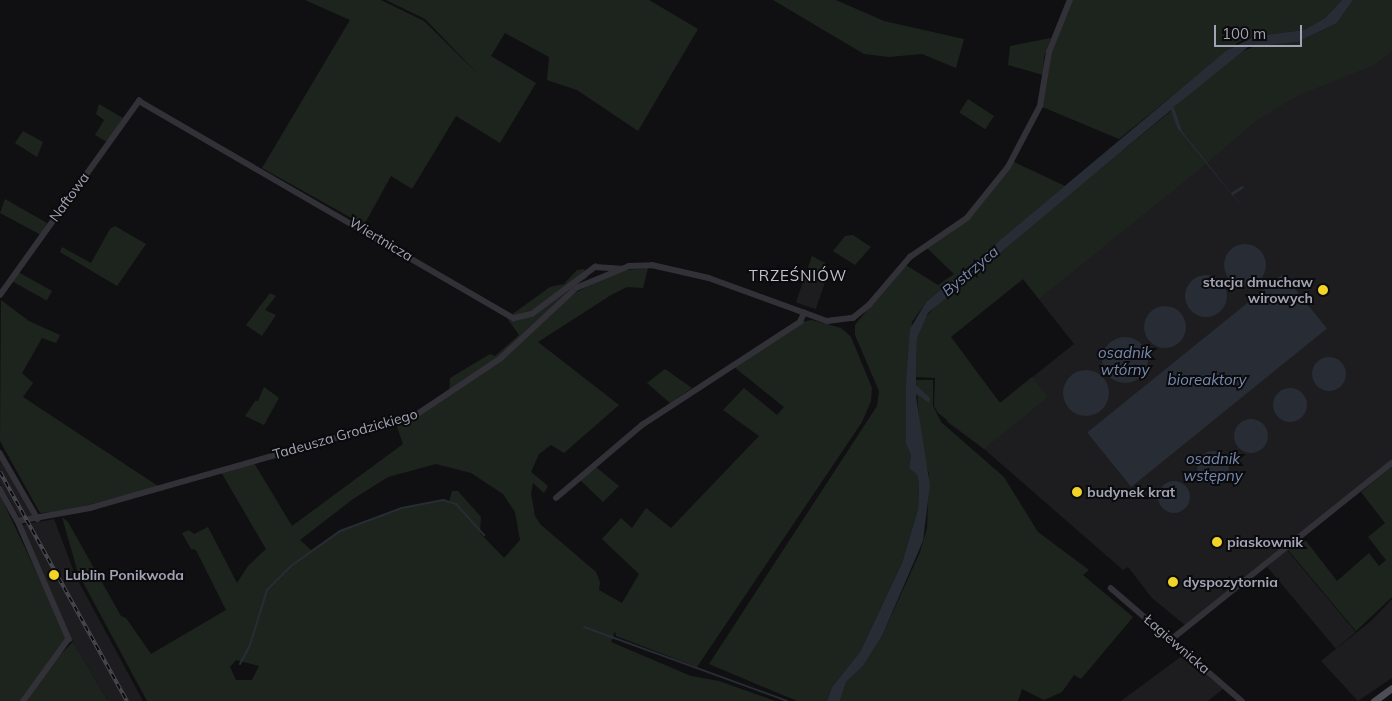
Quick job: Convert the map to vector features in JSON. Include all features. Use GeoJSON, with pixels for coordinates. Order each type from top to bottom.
{"type":"FeatureCollection","features":[{"type":"Feature","properties":{"kind":"main road"},"geometry":{"type":"LineString","coordinates":[[1374,701],[1392,688]]}},
{"type":"Feature","properties":{"kind":"street","name":"Tadeusza Grodzickiego"},"geometry":{"type":"LineString","coordinates":[[18,521],[38,519],[158,490],[416,415],[501,358],[576,288],[621,269],[648,265],[694,275],[754,292],[804,313],[833,322],[853,318],[869,305],[910,257],[970,214],[1008,167],[1035,116],[1044,90],[1049,52],[1070,0]]}},
{"type":"Feature","properties":{"kind":"street","name":"Wiertnicza"},"geometry":{"type":"LineString","coordinates":[[139,101],[514,318],[532,314],[594,267],[621,269]]}},
{"type":"Feature","properties":{"kind":"street","name":"Naftowa"},"geometry":{"type":"LineString","coordinates":[[0,295],[139,101]]}},
{"type":"Feature","properties":{"kind":"street"},"geometry":{"type":"LineString","coordinates":[[556,498],[642,425],[800,322],[804,313]]}},
{"type":"Feature","properties":{"kind":"street"},"geometry":{"type":"LineString","coordinates":[[0,452],[38,519]]}},
{"type":"Feature","properties":{"kind":"street"},"geometry":{"type":"LineString","coordinates":[[1172,639],[1392,463]]}},
{"type":"Feature","properties":{"kind":"street"},"geometry":{"type":"LineString","coordinates":[[0,489],[18,521],[69,639],[24,701]]}},
{"type":"Feature","properties":{"kind":"street","name":"Łagiewnicka"},"geometry":{"type":"LineString","coordinates":[[1111,588],[1242,701]]}},
{"type":"Feature","properties":{"kind":"shaded area"},"geometry":{"type":"Polygon","coordinates":[[[305,0],[381,0],[424,21],[479,75],[425,19],[386,0],[649,0],[698,29],[638,131],[577,90],[547,80],[549,57],[505,33],[491,56],[536,83],[500,143],[456,116],[412,189],[391,176],[364,225],[262,168],[350,20],[305,0]]]}},
{"type":"Feature","properties":{"kind":"shaded area"},"geometry":{"type":"Polygon","coordinates":[[[773,0],[836,0],[884,21],[964,39],[956,68],[922,54],[889,57],[864,54],[773,0]]]}},
{"type":"Feature","properties":{"kind":"shaded area"},"geometry":{"type":"Polygon","coordinates":[[[1072,0],[1342,0],[1325,18],[1304,30],[1255,36],[1239,42],[1119,139],[1040,106],[1049,52],[1072,0]]]}},
{"type":"Feature","properties":{"kind":"shaded area"},"geometry":{"type":"Polygon","coordinates":[[[1353,0],[1392,0],[1392,51],[1372,66],[1297,96],[1257,120],[1207,163],[1179,127],[1174,107],[1238,53],[1261,44],[1298,42],[1337,23],[1353,0]]]}},
{"type":"Feature","properties":{"kind":"shaded area"},"geometry":{"type":"Polygon","coordinates":[[[1392,10],[1392,461],[1185,625],[1152,598],[1128,567],[1123,570],[984,449],[947,422],[950,337],[1000,403],[1074,344],[1023,279],[1192,144],[1392,10]]]}},
{"type":"Feature","properties":{"kind":"shaded area"},"geometry":{"type":"Polygon","coordinates":[[[1051,38],[1044,57],[1043,75],[1008,65],[1010,46],[1051,38]]]}},
{"type":"Feature","properties":{"kind":"shaded area"},"geometry":{"type":"Polygon","coordinates":[[[968,99],[994,116],[985,129],[959,112],[968,99]]]}},
{"type":"Feature","properties":{"kind":"shaded area"},"geometry":{"type":"Polygon","coordinates":[[[99,104],[123,118],[107,142],[95,135],[104,120],[96,114],[99,104]]]}},
{"type":"Feature","properties":{"kind":"shaded area"},"geometry":{"type":"Polygon","coordinates":[[[1172,110],[1177,128],[1206,164],[1039,299],[1023,279],[951,337],[1000,403],[1032,377],[1048,397],[984,449],[938,413],[934,406],[935,378],[916,377],[917,338],[923,320],[944,297],[1172,110]]]}},
{"type":"Feature","properties":{"kind":"shaded area"},"geometry":{"type":"Polygon","coordinates":[[[23,131],[43,142],[37,157],[15,143],[23,131]]]}},
{"type":"Feature","properties":{"kind":"shaded area"},"geometry":{"type":"Polygon","coordinates":[[[1012,161],[1065,186],[926,302],[912,322],[906,436],[911,455],[909,468],[917,475],[919,484],[918,509],[902,563],[860,652],[832,687],[827,701],[797,701],[709,664],[877,406],[879,391],[855,335],[855,325],[904,264],[938,285],[954,274],[927,248],[968,215],[1012,161]]]}},
{"type":"Feature","properties":{"kind":"shaded area"},"geometry":{"type":"Polygon","coordinates":[[[5,199],[47,223],[41,235],[0,213],[5,199]]]}},
{"type":"Feature","properties":{"kind":"shaded area"},"geometry":{"type":"Polygon","coordinates":[[[115,226],[146,244],[117,286],[60,252],[62,247],[91,263],[110,229],[115,226]]]}},
{"type":"Feature","properties":{"kind":"shaded area"},"geometry":{"type":"Polygon","coordinates":[[[853,235],[871,247],[855,265],[833,251],[845,236],[853,235]]]}},
{"type":"Feature","properties":{"kind":"shaded area"},"geometry":{"type":"Polygon","coordinates":[[[812,256],[825,263],[817,281],[805,276],[812,256]]]}},
{"type":"Feature","properties":{"kind":"shaded area"},"geometry":{"type":"Polygon","coordinates":[[[648,268],[643,288],[627,287],[611,295],[538,342],[619,405],[564,453],[551,445],[539,454],[531,472],[548,486],[544,493],[533,483],[531,494],[535,516],[541,525],[596,572],[600,582],[599,590],[622,603],[639,574],[602,539],[621,518],[632,528],[646,508],[671,528],[759,436],[723,410],[744,388],[777,415],[784,407],[734,367],[801,322],[812,320],[841,328],[851,337],[872,388],[871,401],[862,422],[697,667],[616,636],[615,631],[611,642],[691,676],[719,681],[775,701],[147,701],[78,573],[62,517],[68,522],[121,616],[126,618],[151,654],[226,610],[196,550],[191,549],[182,533],[189,530],[194,534],[208,527],[237,583],[248,566],[266,549],[221,472],[254,463],[292,526],[403,444],[396,424],[424,413],[449,396],[450,378],[490,354],[495,356],[519,335],[507,318],[550,287],[564,284],[577,270],[584,269],[588,277],[568,291],[570,296],[602,278],[627,270],[648,268]],[[436,464],[388,477],[353,499],[300,540],[311,550],[340,531],[402,508],[443,500],[449,502],[452,491],[458,491],[481,517],[480,533],[504,558],[520,540],[515,512],[503,494],[471,473],[436,464]],[[236,660],[230,667],[236,680],[252,680],[259,666],[236,660]]]}},
{"type":"Feature","properties":{"kind":"shaded area"},"geometry":{"type":"Polygon","coordinates":[[[18,272],[52,291],[47,301],[13,282],[18,272]]]}},
{"type":"Feature","properties":{"kind":"shaded area"},"geometry":{"type":"Polygon","coordinates":[[[805,276],[825,283],[816,309],[796,302],[805,276]]]}},
{"type":"Feature","properties":{"kind":"shaded area"},"geometry":{"type":"Polygon","coordinates":[[[270,293],[276,296],[265,310],[276,315],[262,336],[246,325],[270,293]]]}},
{"type":"Feature","properties":{"kind":"shaded area"},"geometry":{"type":"Polygon","coordinates":[[[1,300],[29,321],[60,335],[56,343],[42,338],[22,373],[33,383],[23,397],[158,486],[66,511],[40,513],[0,441],[1,300]]]}},
{"type":"Feature","properties":{"kind":"shaded area"},"geometry":{"type":"Polygon","coordinates":[[[665,369],[692,388],[670,403],[647,383],[665,369]]]}},
{"type":"Feature","properties":{"kind":"shaded area"},"geometry":{"type":"Polygon","coordinates":[[[916,380],[933,380],[933,406],[941,422],[1004,477],[1038,532],[1089,570],[1083,575],[1133,617],[1081,679],[1074,675],[1062,692],[1044,700],[1022,689],[1018,701],[840,701],[846,682],[863,666],[882,636],[920,552],[927,528],[929,474],[921,444],[916,380]]]}},
{"type":"Feature","properties":{"kind":"shaded area"},"geometry":{"type":"Polygon","coordinates":[[[264,387],[279,398],[264,425],[245,416],[255,401],[258,401],[264,387]]]}},
{"type":"Feature","properties":{"kind":"shaded area"},"geometry":{"type":"Polygon","coordinates":[[[0,453],[33,516],[20,518],[0,484],[0,453]]]}},
{"type":"Feature","properties":{"kind":"shaded area"},"geometry":{"type":"Polygon","coordinates":[[[1392,466],[1392,597],[1356,631],[1288,550],[1303,537],[1337,581],[1369,553],[1379,566],[1386,560],[1368,537],[1385,523],[1361,492],[1392,466]]]}},
{"type":"Feature","properties":{"kind":"shaded area"},"geometry":{"type":"Polygon","coordinates":[[[596,467],[619,486],[603,502],[579,479],[596,467]]]}},
{"type":"Feature","properties":{"kind":"shaded area"},"geometry":{"type":"Polygon","coordinates":[[[0,495],[66,635],[65,641],[22,701],[0,701],[0,495]]]}},
{"type":"Feature","properties":{"kind":"shaded area"},"geometry":{"type":"Polygon","coordinates":[[[54,519],[75,575],[143,701],[108,701],[73,642],[22,525],[54,519]]]}},
{"type":"Feature","properties":{"kind":"shaded area"},"geometry":{"type":"Polygon","coordinates":[[[1287,550],[1356,632],[1336,649],[1267,567],[1287,550]]]}},
{"type":"Feature","properties":{"kind":"shaded area"},"geometry":{"type":"Polygon","coordinates":[[[1392,599],[1392,678],[1358,701],[1321,661],[1371,621],[1392,599]]]}},
{"type":"Feature","properties":{"kind":"shaded area"},"geometry":{"type":"Polygon","coordinates":[[[73,642],[108,701],[27,701],[55,660],[73,642]]]}},
{"type":"Feature","properties":{"kind":"shaded area"},"geometry":{"type":"Polygon","coordinates":[[[1183,655],[1223,689],[1208,701],[1121,701],[1183,655]]]}},
{"type":"Feature","properties":{"kind":"water","name":"Bystrzyca"},"geometry":{"type":"Polygon","coordinates":[[[1342,0],[1353,0],[1337,23],[1298,42],[1248,47],[1174,107],[1182,131],[1231,193],[1242,186],[1244,188],[1233,195],[1247,213],[1177,128],[1171,110],[928,313],[917,338],[916,380],[916,385],[930,398],[929,403],[917,394],[916,397],[930,485],[923,541],[882,636],[863,666],[846,682],[840,701],[827,701],[832,687],[860,652],[902,563],[918,509],[919,484],[917,475],[909,468],[911,455],[906,443],[906,384],[910,329],[926,302],[1226,51],[1255,36],[1304,30],[1325,18],[1342,0]]]}},
{"type":"Feature","properties":{"kind":"water"},"geometry":{"type":"Polygon","coordinates":[[[1249,244],[1257,247],[1263,253],[1266,265],[1263,277],[1257,283],[1241,286],[1233,283],[1227,277],[1224,261],[1227,253],[1233,247],[1249,244]]]}},
{"type":"Feature","properties":{"kind":"water","name":"bioreaktory"},"geometry":{"type":"Polygon","coordinates":[[[1283,274],[1327,328],[1131,487],[1087,433],[1283,274]]]}},
{"type":"Feature","properties":{"kind":"water"},"geometry":{"type":"Polygon","coordinates":[[[1206,275],[1221,281],[1227,296],[1221,311],[1206,317],[1191,311],[1185,296],[1191,281],[1206,275]]]}},
{"type":"Feature","properties":{"kind":"water","name":"osadnik wtórny"},"geometry":{"type":"Polygon","coordinates":[[[1165,306],[1180,312],[1186,327],[1180,342],[1165,348],[1150,342],[1144,327],[1150,312],[1165,306]]]}},
{"type":"Feature","properties":{"kind":"water","name":"osadnik wtórny"},"geometry":{"type":"Polygon","coordinates":[[[1121,337],[1129,337],[1138,341],[1144,347],[1148,360],[1144,373],[1138,379],[1129,383],[1121,383],[1112,379],[1106,373],[1102,364],[1102,356],[1106,347],[1112,341],[1121,337]]]}},
{"type":"Feature","properties":{"kind":"water"},"geometry":{"type":"Polygon","coordinates":[[[1329,357],[1341,362],[1346,374],[1341,386],[1329,391],[1317,386],[1312,374],[1317,362],[1329,357]]]}},
{"type":"Feature","properties":{"kind":"water","name":"osadnik wtórny"},"geometry":{"type":"Polygon","coordinates":[[[1082,370],[1090,370],[1099,374],[1105,380],[1109,393],[1105,406],[1099,412],[1090,416],[1082,416],[1073,412],[1067,406],[1063,397],[1063,389],[1067,380],[1073,374],[1082,370]]]}},
{"type":"Feature","properties":{"kind":"water"},"geometry":{"type":"Polygon","coordinates":[[[1290,388],[1302,393],[1307,405],[1302,417],[1290,422],[1278,417],[1273,405],[1278,393],[1290,388]]]}},
{"type":"Feature","properties":{"kind":"water"},"geometry":{"type":"Polygon","coordinates":[[[1251,419],[1263,424],[1268,436],[1263,448],[1251,453],[1239,448],[1234,436],[1239,424],[1251,419]]]}},
{"type":"Feature","properties":{"kind":"water","name":"osadnik wstępny"},"geometry":{"type":"Polygon","coordinates":[[[1213,451],[1224,456],[1229,467],[1224,478],[1213,483],[1202,478],[1197,467],[1202,456],[1213,451]]]}},
{"type":"Feature","properties":{"kind":"water","name":"osadnik wstępny"},"geometry":{"type":"Polygon","coordinates":[[[1174,481],[1185,486],[1190,497],[1185,508],[1174,513],[1163,508],[1158,497],[1163,486],[1174,481]]]}},
{"type":"Feature","properties":{"kind":"waterway"},"geometry":{"type":"LineString","coordinates":[[240,664],[250,645],[267,590],[291,566],[340,531],[402,508],[443,500],[456,504],[484,535]]}},
{"type":"Feature","properties":{"kind":"waterway"},"geometry":{"type":"LineString","coordinates":[[584,627],[787,701]]}},
{"type":"Feature","properties":{"kind":"railway"},"geometry":{"type":"LineString","coordinates":[[0,472],[127,701]]}},
{"type":"Feature","properties":{"kind":"place","name":"stacja dmuchaw wirowych"},"geometry":{"type":"Point","coordinates":[1323,290]}},
{"type":"Feature","properties":{"kind":"place","name":"budynek krat"},"geometry":{"type":"Point","coordinates":[1077,492]}},
{"type":"Feature","properties":{"kind":"place","name":"piaskownik"},"geometry":{"type":"Point","coordinates":[1217,542]}},
{"type":"Feature","properties":{"kind":"place","name":"Lublin Ponikwoda"},"geometry":{"type":"Point","coordinates":[54,575]}},
{"type":"Feature","properties":{"kind":"place","name":"dyspozytornia"},"geometry":{"type":"Point","coordinates":[1173,582]}},
{"type":"Feature","properties":{"kind":"district","name":"TRZEŚNIÓW"},"geometry":{"type":"Point","coordinates":[798,276]}}]}
